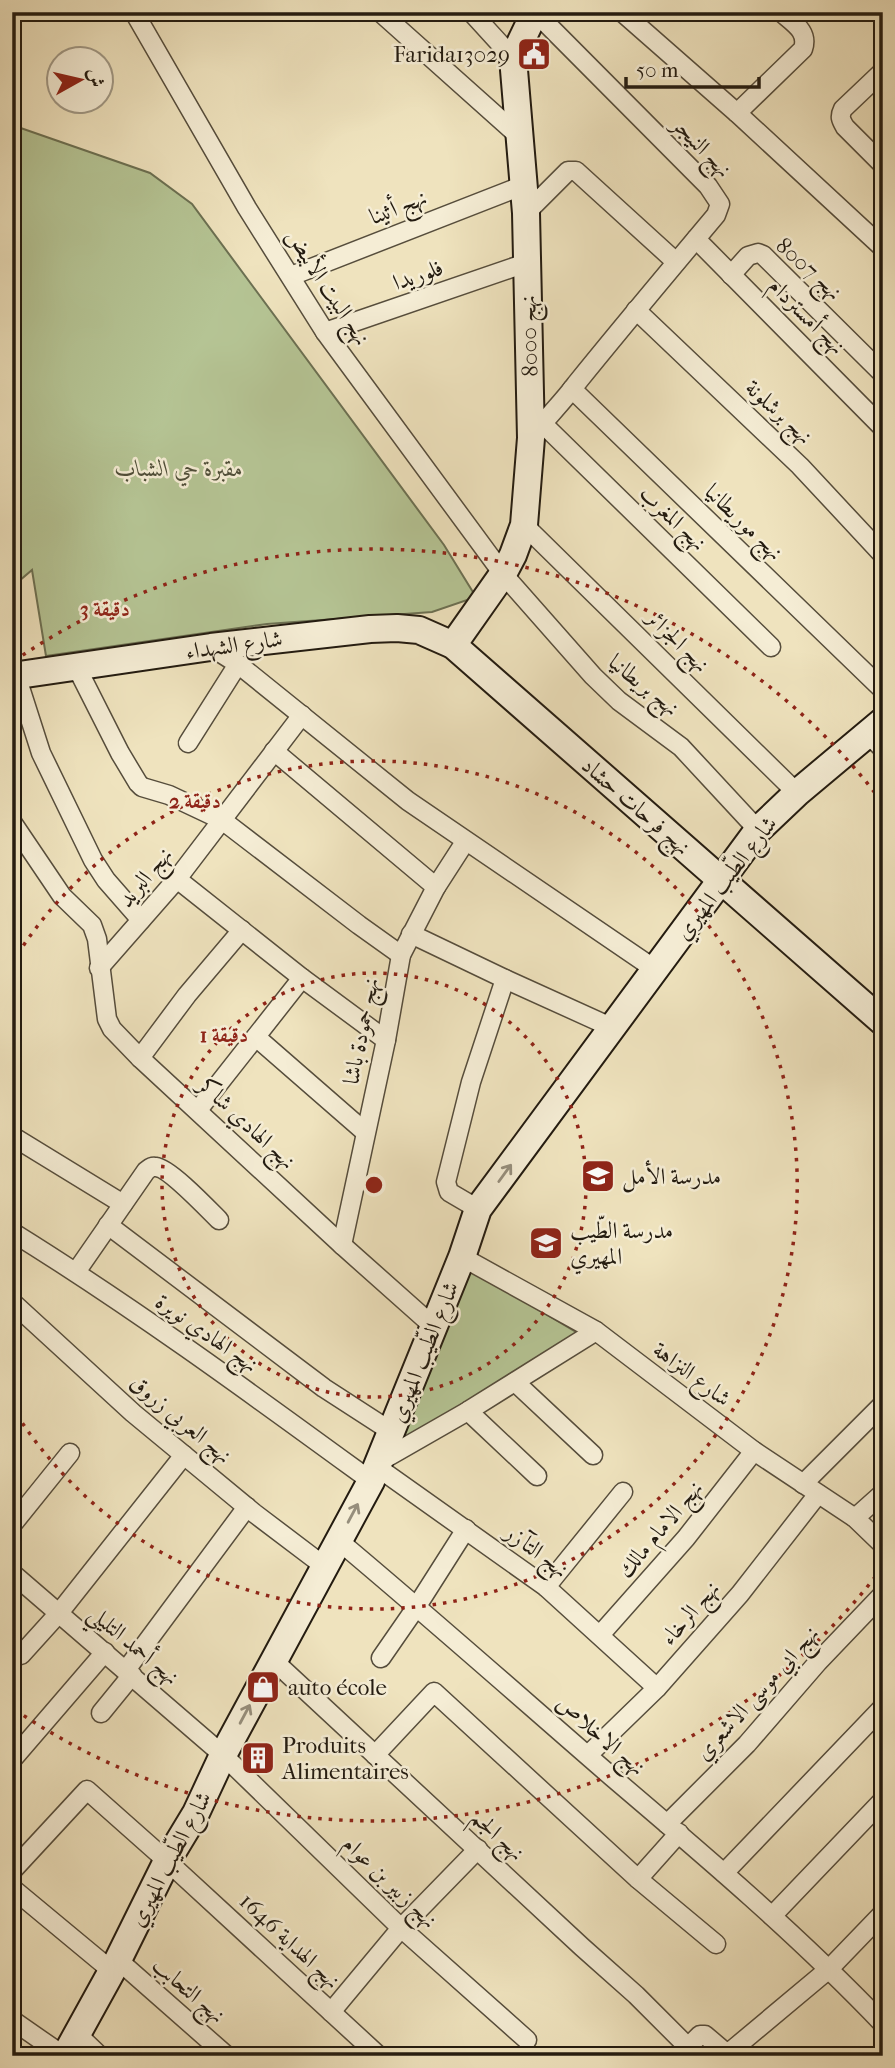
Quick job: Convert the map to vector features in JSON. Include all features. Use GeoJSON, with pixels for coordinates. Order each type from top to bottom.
{"type":"FeatureCollection","features":[{"type":"Feature","properties":{"kind":"street","name":"نهج البيت الأبيض"},"geometry":{"type":"LineString","coordinates":[[134,12],[247,208],[325,332],[502,574]]}},
{"type":"Feature","properties":{"kind":"street"},"geometry":{"type":"LineString","coordinates":[[380,12],[520,137]]}},
{"type":"Feature","properties":{"kind":"street"},"geometry":{"type":"LineString","coordinates":[[471,12],[513,58],[535,12]]}},
{"type":"Feature","properties":{"kind":"street","name":"نهج النيجر"},"geometry":{"type":"LineString","coordinates":[[535,12],[708,186],[720,204],[720,209],[696,239],[537,431]]}},
{"type":"Feature","properties":{"kind":"street"},"geometry":{"type":"LineString","coordinates":[[622,12],[737,113],[883,248]]}},
{"type":"Feature","properties":{"kind":"street"},"geometry":{"type":"LineString","coordinates":[[737,113],[803,49],[803,31],[781,12]]}},
{"type":"Feature","properties":{"kind":"street","name":"نهج 8000"},"geometry":{"type":"LineString","coordinates":[[453,645],[513,555],[524,525],[537,431],[526,213],[513,58]]}},
{"type":"Feature","properties":{"kind":"street"},"geometry":{"type":"LineString","coordinates":[[883,71],[840,115],[845,127],[883,165]]}},
{"type":"Feature","properties":{"kind":"street"},"geometry":{"type":"LineString","coordinates":[[526,213],[568,171],[576,171],[676,262]]}},
{"type":"Feature","properties":{"kind":"street","name":"نهج أثينا"},"geometry":{"type":"LineString","coordinates":[[291,276],[524,185]]}},
{"type":"Feature","properties":{"kind":"street","name":"نهج أمستردام"},"geometry":{"type":"LineString","coordinates":[[696,239],[883,428]]}},
{"type":"Feature","properties":{"kind":"street","name":"نهج 8007"},"geometry":{"type":"LineString","coordinates":[[731,275],[748,256],[758,253],[763,255],[883,374]]}},
{"type":"Feature","properties":{"kind":"street","name":"فلوريدا"},"geometry":{"type":"LineString","coordinates":[[325,332],[527,264]]}},
{"type":"Feature","properties":{"kind":"street","name":"نهج برشلونة"},"geometry":{"type":"LineString","coordinates":[[636,310],[800,466],[883,555]]}},
{"type":"Feature","properties":{"kind":"street","name":"نهج موريطانيا"},"geometry":{"type":"LineString","coordinates":[[572,390],[883,690]]}},
{"type":"Feature","properties":{"kind":"street","name":"نهج المغرب"},"geometry":{"type":"LineString","coordinates":[[537,431],[771,648]]}},
{"type":"Feature","properties":{"kind":"street","name":"نهج الجزائر"},"geometry":{"type":"LineString","coordinates":[[524,525],[797,793]]}},
{"type":"Feature","properties":{"kind":"street","name":"نهج بريطانيا"},"geometry":{"type":"LineString","coordinates":[[502,574],[593,676],[619,701],[681,747],[758,830]]}},
{"type":"Feature","properties":{"kind":"street","name":"شارع الشهداء"},"geometry":{"type":"LineString","coordinates":[[14,676],[211,647],[327,633],[397,628],[426,631],[453,645]]}},
{"type":"Feature","properties":{"kind":"street","name":"نهج فرحات حشاد"},"geometry":{"type":"LineString","coordinates":[[453,645],[883,1022]]}},
{"type":"Feature","properties":{"kind":"street"},"geometry":{"type":"LineString","coordinates":[[211,647],[238,664],[408,801],[656,970]]}},
{"type":"Feature","properties":{"kind":"street"},"geometry":{"type":"LineString","coordinates":[[188,743],[238,664]]}},
{"type":"Feature","properties":{"kind":"street"},"geometry":{"type":"LineString","coordinates":[[77,668],[120,753],[142,787],[169,795],[222,820],[401,955]]}},
{"type":"Feature","properties":{"kind":"street"},"geometry":{"type":"LineString","coordinates":[[14,676],[41,753],[88,850],[106,880],[141,920]]}},
{"type":"Feature","properties":{"kind":"street","name":"نهج البريد"},"geometry":{"type":"LineString","coordinates":[[99,968],[177,879],[302,715]]}},
{"type":"Feature","properties":{"kind":"street","name":"شارع الطّيب المهيري"},"geometry":{"type":"LineString","coordinates":[[69,2049],[376,1470],[462,1257],[478,1209],[758,830],[797,793],[878,735]]}},
{"type":"Feature","properties":{"kind":"street"},"geometry":{"type":"LineString","coordinates":[[274,751],[436,887]]}},
{"type":"Feature","properties":{"kind":"street","name":"نهج الهادي شاكر"},"geometry":{"type":"LineString","coordinates":[[12,822],[62,896],[92,925],[97,939],[107,1019],[112,1029],[342,1245],[395,1280],[433,1326]]}},
{"type":"Feature","properties":{"kind":"street","name":"نهج حمودة باشا"},"geometry":{"type":"LineString","coordinates":[[342,1245],[386,1040],[401,955],[436,887],[465,842]]}},
{"type":"Feature","properties":{"kind":"street"},"geometry":{"type":"LineString","coordinates":[[177,879],[302,978],[386,1040]]}},
{"type":"Feature","properties":{"kind":"street"},"geometry":{"type":"LineString","coordinates":[[140,1058],[187,995],[242,930]]}},
{"type":"Feature","properties":{"kind":"street"},"geometry":{"type":"LineString","coordinates":[[411,934],[613,1028]]}},
{"type":"Feature","properties":{"kind":"street"},"geometry":{"type":"LineString","coordinates":[[198,1110],[302,978]]}},
{"type":"Feature","properties":{"kind":"street"},"geometry":{"type":"LineString","coordinates":[[478,1209],[449,1192],[446,1182],[471,1082],[505,979]]}},
{"type":"Feature","properties":{"kind":"street"},"geometry":{"type":"LineString","coordinates":[[256,1037],[365,1132]]}},
{"type":"Feature","properties":{"kind":"street"},"geometry":{"type":"LineString","coordinates":[[12,1136],[122,1204]]}},
{"type":"Feature","properties":{"kind":"street"},"geometry":{"type":"LineString","coordinates":[[76,1272],[151,1167],[167,1172],[219,1220]]}},
{"type":"Feature","properties":{"kind":"street"},"geometry":{"type":"LineString","coordinates":[[108,1225],[324,1388],[392,1432]]}},
{"type":"Feature","properties":{"kind":"street","name":"نهج الهادي نويرة"},"geometry":{"type":"LineString","coordinates":[[12,1232],[76,1272],[216,1368],[376,1470]]}},
{"type":"Feature","properties":{"kind":"street","name":"شارع النزاهة"},"geometry":{"type":"LineString","coordinates":[[462,1257],[596,1331],[754,1451],[855,1518],[883,1545]]}},
{"type":"Feature","properties":{"kind":"street","name":"نهج العربي زروق"},"geometry":{"type":"LineString","coordinates":[[12,1302],[133,1413],[324,1566]]}},
{"type":"Feature","properties":{"kind":"street"},"geometry":{"type":"LineString","coordinates":[[376,1470],[596,1331]]}},
{"type":"Feature","properties":{"kind":"street"},"geometry":{"type":"LineString","coordinates":[[515,1382],[593,1455]]}},
{"type":"Feature","properties":{"kind":"street"},"geometry":{"type":"LineString","coordinates":[[803,1484],[883,1404]]}},
{"type":"Feature","properties":{"kind":"street"},"geometry":{"type":"LineString","coordinates":[[468,1411],[537,1476]]}},
{"type":"Feature","properties":{"kind":"street","name":"نهج الامام مالك"},"geometry":{"type":"LineString","coordinates":[[600,1635],[686,1538],[754,1451]]}},
{"type":"Feature","properties":{"kind":"street"},"geometry":{"type":"LineString","coordinates":[[12,1525],[70,1452]]}},
{"type":"Feature","properties":{"kind":"street"},"geometry":{"type":"LineString","coordinates":[[22,1655],[59,1614],[184,1455]]}},
{"type":"Feature","properties":{"kind":"street","name":"نهج التآزر"},"geometry":{"type":"LineString","coordinates":[[376,1470],[466,1529],[546,1587],[657,1688]]}},
{"type":"Feature","properties":{"kind":"street"},"geometry":{"type":"LineString","coordinates":[[546,1587],[624,1492]]}},
{"type":"Feature","properties":{"kind":"street"},"geometry":{"type":"LineString","coordinates":[[855,1518],[883,1493]]}},
{"type":"Feature","properties":{"kind":"street","name":"نهج الرخاء"},"geometry":{"type":"LineString","coordinates":[[588,1755],[657,1688],[740,1594],[818,1494]]}},
{"type":"Feature","properties":{"kind":"street"},"geometry":{"type":"LineString","coordinates":[[101,1713],[247,1507]]}},
{"type":"Feature","properties":{"kind":"street"},"geometry":{"type":"LineString","coordinates":[[381,1658],[418,1606],[466,1529]]}},
{"type":"Feature","properties":{"kind":"street","name":"نهج الاخلاص"},"geometry":{"type":"LineString","coordinates":[[339,1541],[418,1606],[472,1657],[724,1873],[829,1969],[883,2024]]}},
{"type":"Feature","properties":{"kind":"street","name":"نهج أحمد التليلي"},"geometry":{"type":"LineString","coordinates":[[12,1573],[223,1755]]}},
{"type":"Feature","properties":{"kind":"street","name":"نهج ابي موسى الاشعري"},"geometry":{"type":"LineString","coordinates":[[638,1879],[673,1829],[818,1662],[883,1594]]}},
{"type":"Feature","properties":{"kind":"street"},"geometry":{"type":"LineString","coordinates":[[12,1760],[105,1652]]}},
{"type":"Feature","properties":{"kind":"street","name":"نهج الجم"},"geometry":{"type":"LineString","coordinates":[[274,1661],[636,1994],[683,2051]]}},
{"type":"Feature","properties":{"kind":"street"},"geometry":{"type":"LineString","coordinates":[[375,1755],[434,1692],[638,1879],[716,1944]]}},
{"type":"Feature","properties":{"kind":"street"},"geometry":{"type":"LineString","coordinates":[[724,1873],[883,1707]]}},
{"type":"Feature","properties":{"kind":"street","name":"نهج زبير بن عوام"},"geometry":{"type":"LineString","coordinates":[[223,1755],[401,1927],[527,2040]]}},
{"type":"Feature","properties":{"kind":"street","name":"نهج الهداية 1646"},"geometry":{"type":"LineString","coordinates":[[12,1871],[87,1790],[379,2056]]}},
{"type":"Feature","properties":{"kind":"street"},"geometry":{"type":"LineString","coordinates":[[772,1916],[883,1800]]}},
{"type":"Feature","properties":{"kind":"street"},"geometry":{"type":"LineString","coordinates":[[331,2012],[401,1927],[478,1849]]}},
{"type":"Feature","properties":{"kind":"street","name":"نهج التحابب"},"geometry":{"type":"LineString","coordinates":[[12,1888],[227,2056]]}},
{"type":"Feature","properties":{"kind":"street"},"geometry":{"type":"LineString","coordinates":[[683,2051],[702,2035],[725,2052],[731,2051],[829,1969],[883,1913]]}},
{"type":"Feature","properties":{"kind":"street"},"geometry":{"type":"LineString","coordinates":[[12,2020],[69,2049],[100,2056]]}},
{"type":"Feature","properties":{"kind":"green space","name":"مقبرة حي الشباب"},"geometry":{"type":"Polygon","coordinates":[[[12,125],[150,173],[192,204],[444,545],[476,597],[432,612],[267,624],[46,656],[32,570],[12,587],[12,125]]]}},
{"type":"Feature","properties":{"kind":"green space"},"geometry":{"type":"Polygon","coordinates":[[[465,1266],[581,1335],[389,1456],[465,1266]]]}},
{"type":"Feature","properties":{"kind":"place","name":"Farida13029"},"geometry":{"type":"Point","coordinates":[534,54]}},
{"type":"Feature","properties":{"kind":"place","name":"مدرسة الأمل"},"geometry":{"type":"Point","coordinates":[598,1176]}},
{"type":"Feature","properties":{"kind":"place","name":"مدرسة الطّيب المهيري"},"geometry":{"type":"Point","coordinates":[546,1243]}},
{"type":"Feature","properties":{"kind":"place","name":"auto école"},"geometry":{"type":"Point","coordinates":[263,1687]}},
{"type":"Feature","properties":{"kind":"place","name":"Produits Alimentaires"},"geometry":{"type":"Point","coordinates":[258,1758]}}]}
